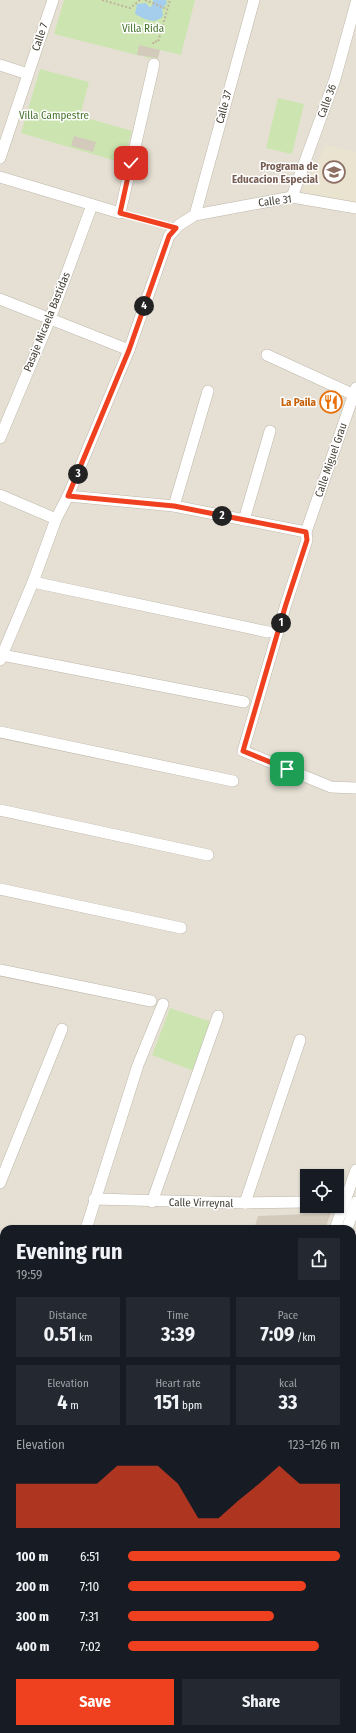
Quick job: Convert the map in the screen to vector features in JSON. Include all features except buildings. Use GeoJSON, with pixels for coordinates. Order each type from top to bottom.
{"type":"FeatureCollection","features":[{"type":"Feature","properties":{"kind":"street","name":"Calle 7"},"geometry":{"type":"LineString","coordinates":[[0,158],[53,0]]}},
{"type":"Feature","properties":{"kind":"street","name":"Calle 37"},"geometry":{"type":"LineString","coordinates":[[195,215],[254,0]]}},
{"type":"Feature","properties":{"kind":"street","name":"Calle 36"},"geometry":{"type":"LineString","coordinates":[[292,197],[336,79],[356,3]]}},
{"type":"Feature","properties":{"kind":"street"},"geometry":{"type":"LineString","coordinates":[[0,177],[120,213],[154,64]]}},
{"type":"Feature","properties":{"kind":"street"},"geometry":{"type":"LineString","coordinates":[[0,65],[28,74]]}},
{"type":"Feature","properties":{"kind":"street","name":"Calle 31"},"geometry":{"type":"LineString","coordinates":[[195,215],[292,197],[356,208]]}},
{"type":"Feature","properties":{"kind":"street","name":"Pasaje Micaela Bastidas"},"geometry":{"type":"LineString","coordinates":[[0,438],[50,319],[92,205]]}},
{"type":"Feature","properties":{"kind":"street"},"geometry":{"type":"LineString","coordinates":[[195,215],[176,228],[169,236],[129,350],[68,496],[56,519],[33,582],[4,637],[1,657],[244,702]]}},
{"type":"Feature","properties":{"kind":"street"},"geometry":{"type":"LineString","coordinates":[[0,299],[129,350]]}},
{"type":"Feature","properties":{"kind":"street"},"geometry":{"type":"LineString","coordinates":[[267,355],[355,392]]}},
{"type":"Feature","properties":{"kind":"street"},"geometry":{"type":"LineString","coordinates":[[174,506],[208,391]]}},
{"type":"Feature","properties":{"kind":"street","name":"Calle Miguel Grau"},"geometry":{"type":"LineString","coordinates":[[355,392],[306,532],[307,540],[286,604],[243,751],[331,787],[356,788]]}},
{"type":"Feature","properties":{"kind":"street"},"geometry":{"type":"LineString","coordinates":[[244,520],[270,431]]}},
{"type":"Feature","properties":{"kind":"street"},"geometry":{"type":"LineString","coordinates":[[0,495],[56,519]]}},
{"type":"Feature","properties":{"kind":"street"},"geometry":{"type":"LineString","coordinates":[[68,496],[174,506],[306,532]]}},
{"type":"Feature","properties":{"kind":"street"},"geometry":{"type":"LineString","coordinates":[[33,582],[268,632]]}},
{"type":"Feature","properties":{"kind":"street"},"geometry":{"type":"LineString","coordinates":[[0,732],[233,781]]}},
{"type":"Feature","properties":{"kind":"street"},"geometry":{"type":"LineString","coordinates":[[0,810],[208,855]]}},
{"type":"Feature","properties":{"kind":"street"},"geometry":{"type":"LineString","coordinates":[[0,889],[181,928]]}},
{"type":"Feature","properties":{"kind":"street"},"geometry":{"type":"LineString","coordinates":[[0,970],[151,1001]]}},
{"type":"Feature","properties":{"kind":"street"},"geometry":{"type":"LineString","coordinates":[[87,1225],[138,1065],[163,1004]]}},
{"type":"Feature","properties":{"kind":"street"},"geometry":{"type":"LineString","coordinates":[[152,1202],[218,1016]]}},
{"type":"Feature","properties":{"kind":"street"},"geometry":{"type":"LineString","coordinates":[[0,1183],[62,1029]]}},
{"type":"Feature","properties":{"kind":"street"},"geometry":{"type":"LineString","coordinates":[[245,1204],[300,1040]]}},
{"type":"Feature","properties":{"kind":"street"},"geometry":{"type":"LineString","coordinates":[[337,1225],[356,1170]]}},
{"type":"Feature","properties":{"kind":"street","name":"Calle Virreynal"},"geometry":{"type":"LineString","coordinates":[[94,1200],[245,1204],[300,1202]]}},
{"type":"Feature","properties":{"kind":"street"},"geometry":{"type":"LineString","coordinates":[[346,1202],[347,1225]]}},
{"type":"Feature","properties":{"kind":"path"},"geometry":{"type":"LineString","coordinates":[[102,0],[130,8],[137,0]]}},
{"type":"Feature","properties":{"kind":"path"},"geometry":{"type":"LineString","coordinates":[[145,0],[167,8]]}},
{"type":"Feature","properties":{"kind":"path"},"geometry":{"type":"LineString","coordinates":[[153,44],[154,42],[158,42],[170,0]]}},
{"type":"Feature","properties":{"kind":"path"},"geometry":{"type":"LineString","coordinates":[[120,213],[176,228]]}},
{"type":"Feature","properties":{"kind":"shaded area"},"geometry":{"type":"Polygon","coordinates":[[[0,0],[356,0],[356,1225],[0,1225],[0,0]]]}},
{"type":"Feature","properties":{"kind":"shaded area","name":"Programa de Educacion Especial"},"geometry":{"type":"Polygon","coordinates":[[[326,145],[356,152],[356,202],[302,192],[326,145]]]}},
{"type":"Feature","properties":{"kind":"green space","name":"Villa Rida"},"geometry":{"type":"Polygon","coordinates":[[[64,0],[195,0],[181,55],[160,50],[157,60],[54,34],[64,0]]]}},
{"type":"Feature","properties":{"kind":"green space","name":"Villa Campestre"},"geometry":{"type":"Polygon","coordinates":[[[40,69],[89,82],[80,116],[132,131],[123,163],[21,133],[40,69]]]}},
{"type":"Feature","properties":{"kind":"green space"},"geometry":{"type":"Polygon","coordinates":[[[278,98],[304,104],[292,154],[266,148],[278,98]]]}},
{"type":"Feature","properties":{"kind":"green space"},"geometry":{"type":"Polygon","coordinates":[[[170,1008],[212,1022],[194,1071],[152,1055],[170,1008]]]}},
{"type":"Feature","properties":{"kind":"water"},"geometry":{"type":"Polygon","coordinates":[[[153,0],[166,0],[167,3],[162,9],[163,16],[160,19],[153,21],[135,14],[137,4],[146,3],[149,7],[152,6],[153,0]]]}},
{"type":"Feature","properties":{"kind":"place","name":"Programa de Educacion Especial"},"geometry":{"type":"Point","coordinates":[334,172]}},
{"type":"Feature","properties":{"kind":"place","name":"La Paila"},"geometry":{"type":"Point","coordinates":[331,402]}},
{"type":"Feature","properties":{"kind":"route"},"geometry":{"type":"LineString","coordinates":[[131,163],[120,213],[148,222],[176,228],[169,236],[129,350],[68,496],[174,506],[306,532],[307,540],[286,604],[243,751],[287,769]]}}]}
